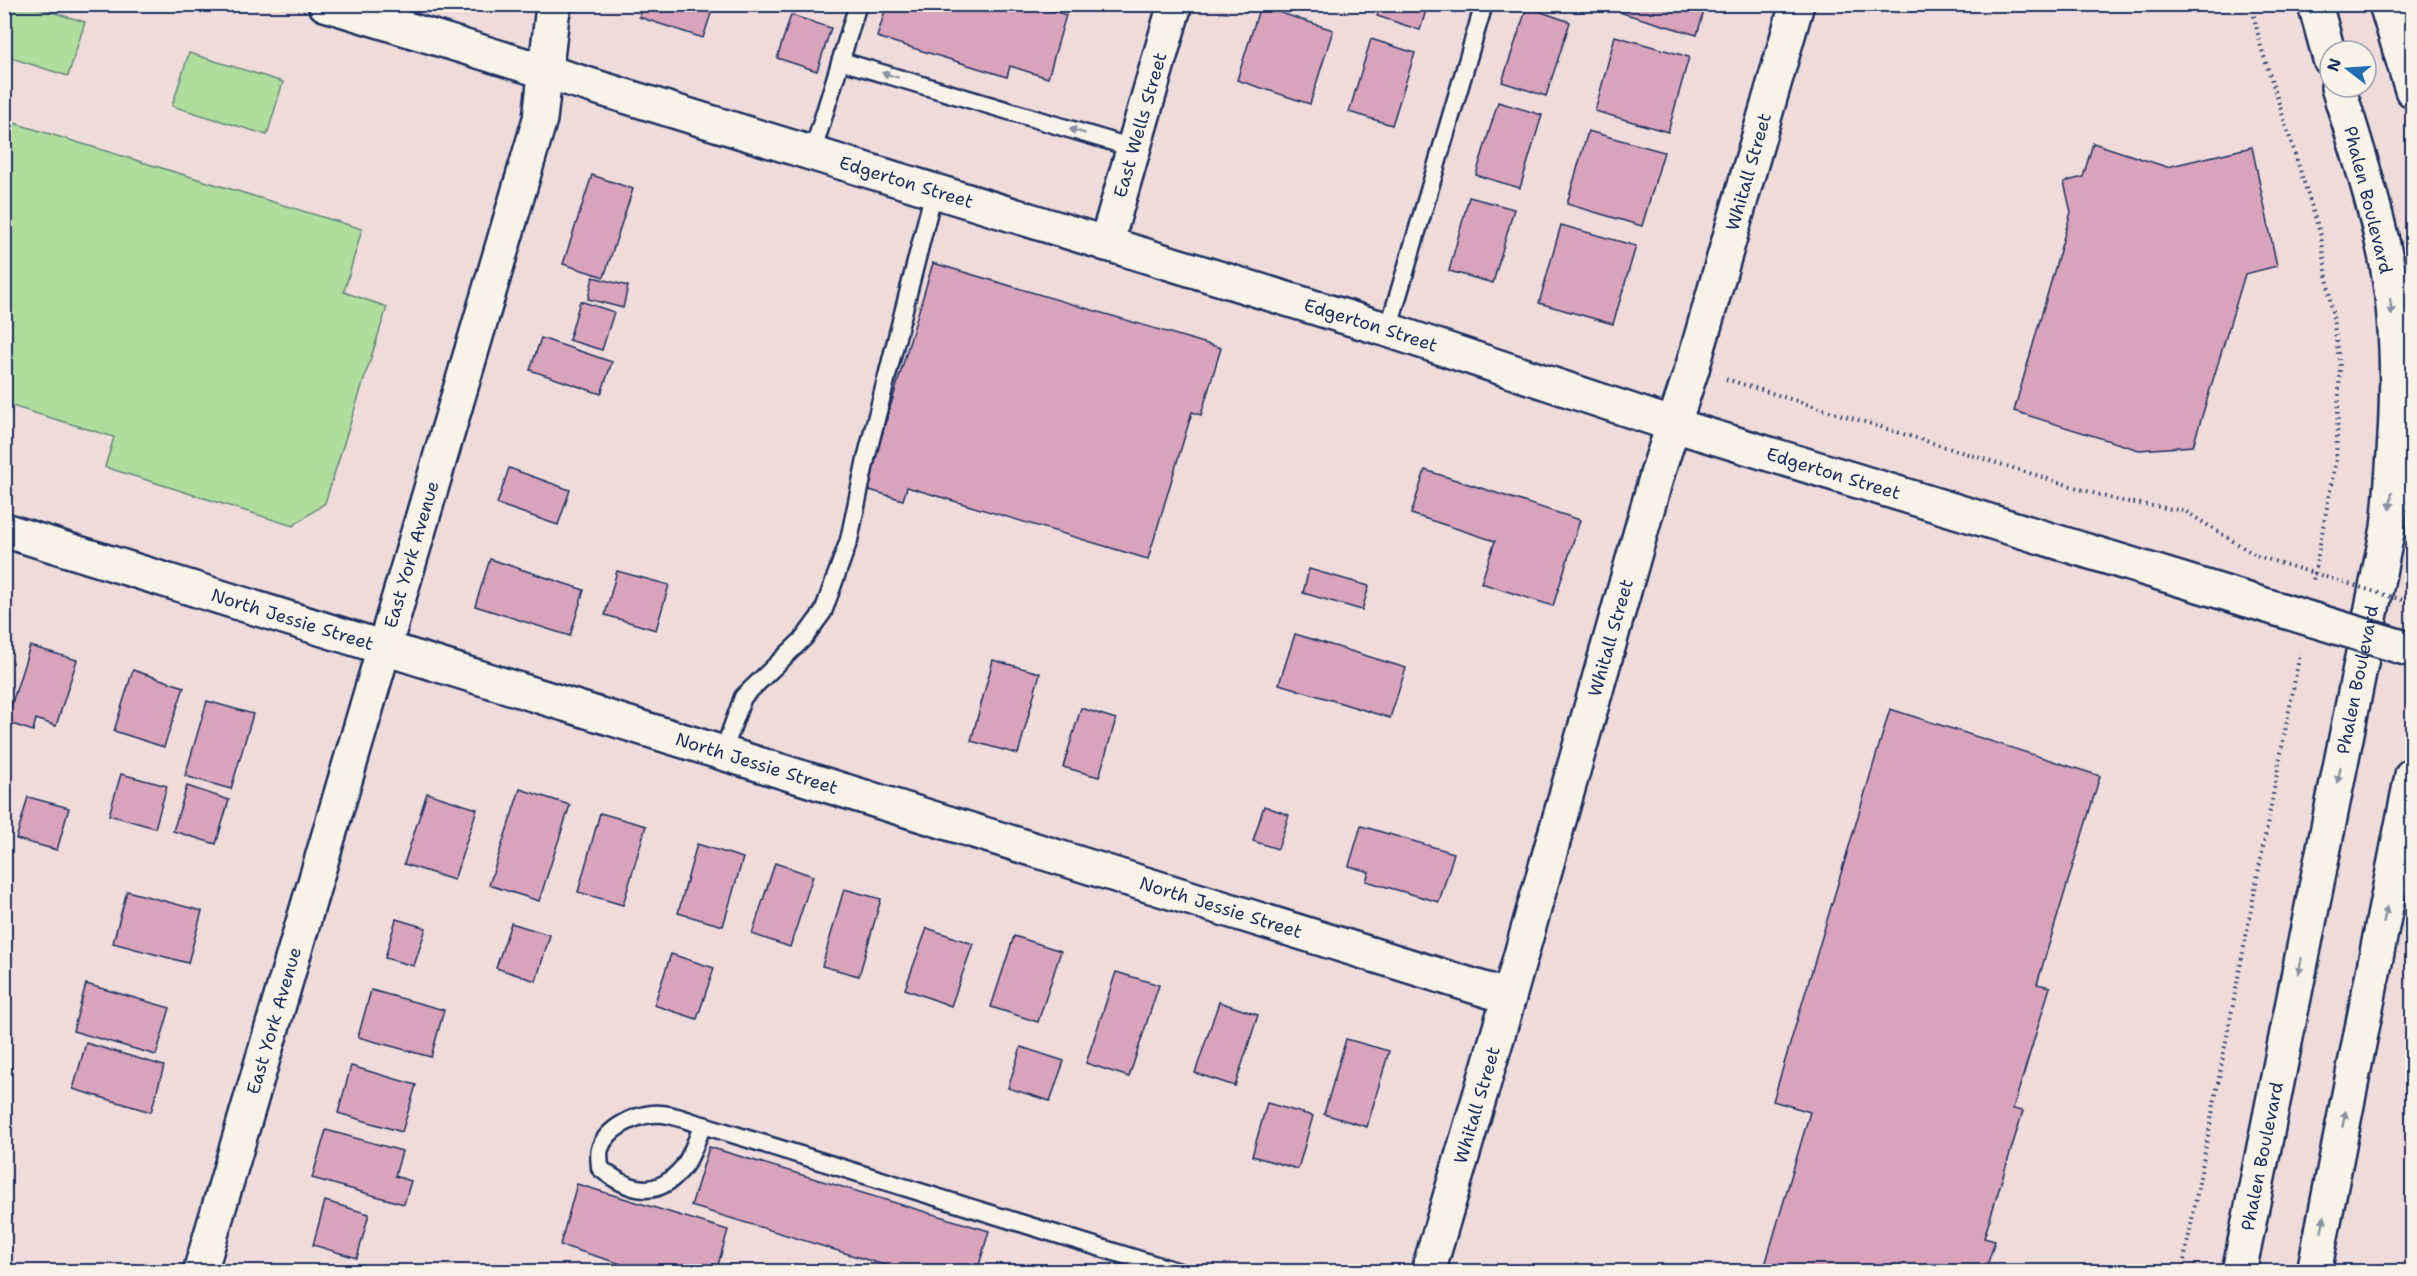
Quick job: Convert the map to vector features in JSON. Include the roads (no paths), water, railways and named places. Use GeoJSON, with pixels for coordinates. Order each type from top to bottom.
{"type":"FeatureCollection","features":[{"type":"Feature","properties":{"kind":"street","name":"Edgerton Street"},"geometry":{"type":"LineString","coordinates":[[325,4],[1388,330],[1674,425],[2412,650]]}},
{"type":"Feature","properties":{"kind":"street","name":"East York Avenue"},"geometry":{"type":"LineString","coordinates":[[200,1272],[540,119],[555,4]]}},
{"type":"Feature","properties":{"kind":"street","name":"East Wells Street"},"geometry":{"type":"LineString","coordinates":[[1106,244],[1175,4]]}},
{"type":"Feature","properties":{"kind":"street","name":"Whitall Street"},"geometry":{"type":"LineString","coordinates":[[1428,1272],[1509,997],[1655,482],[1692,369],[1797,4]]}},
{"type":"Feature","properties":{"kind":"street"},"geometry":{"type":"LineString","coordinates":[[2315,4],[2325,39]]}},
{"type":"Feature","properties":{"kind":"street"},"geometry":{"type":"LineString","coordinates":[[2386,4],[2412,90]]}},
{"type":"Feature","properties":{"kind":"street","name":"Phalen Boulevard"},"geometry":{"type":"LineString","coordinates":[[2240,1272],[2388,528],[2397,439],[2396,353],[2387,264],[2366,179],[2342,99]]}},
{"type":"Feature","properties":{"kind":"street","name":"North Jessie Street"},"geometry":{"type":"LineString","coordinates":[[4,530],[1509,997]]}},
{"type":"Feature","properties":{"kind":"street"},"geometry":{"type":"LineString","coordinates":[[2314,1272],[2412,776]]}},
{"type":"Feature","properties":{"kind":"lane"},"geometry":{"type":"LineString","coordinates":[[812,154],[858,4]]}},
{"type":"Feature","properties":{"kind":"lane"},"geometry":{"type":"LineString","coordinates":[[1388,330],[1484,4]]}},
{"type":"Feature","properties":{"kind":"lane"},"geometry":{"type":"LineString","coordinates":[[841,61],[1133,148]]}},
{"type":"Feature","properties":{"kind":"lane"},"geometry":{"type":"LineString","coordinates":[[723,752],[743,697],[804,638],[823,612],[849,540],[866,459],[934,191]]}},
{"type":"Feature","properties":{"kind":"lane"},"geometry":{"type":"LineString","coordinates":[[703,1125],[691,1154],[679,1172],[657,1188],[641,1190],[617,1182],[600,1168],[600,1149],[611,1131],[631,1120],[652,1114],[674,1117],[703,1125],[1179,1272]]}}]}
